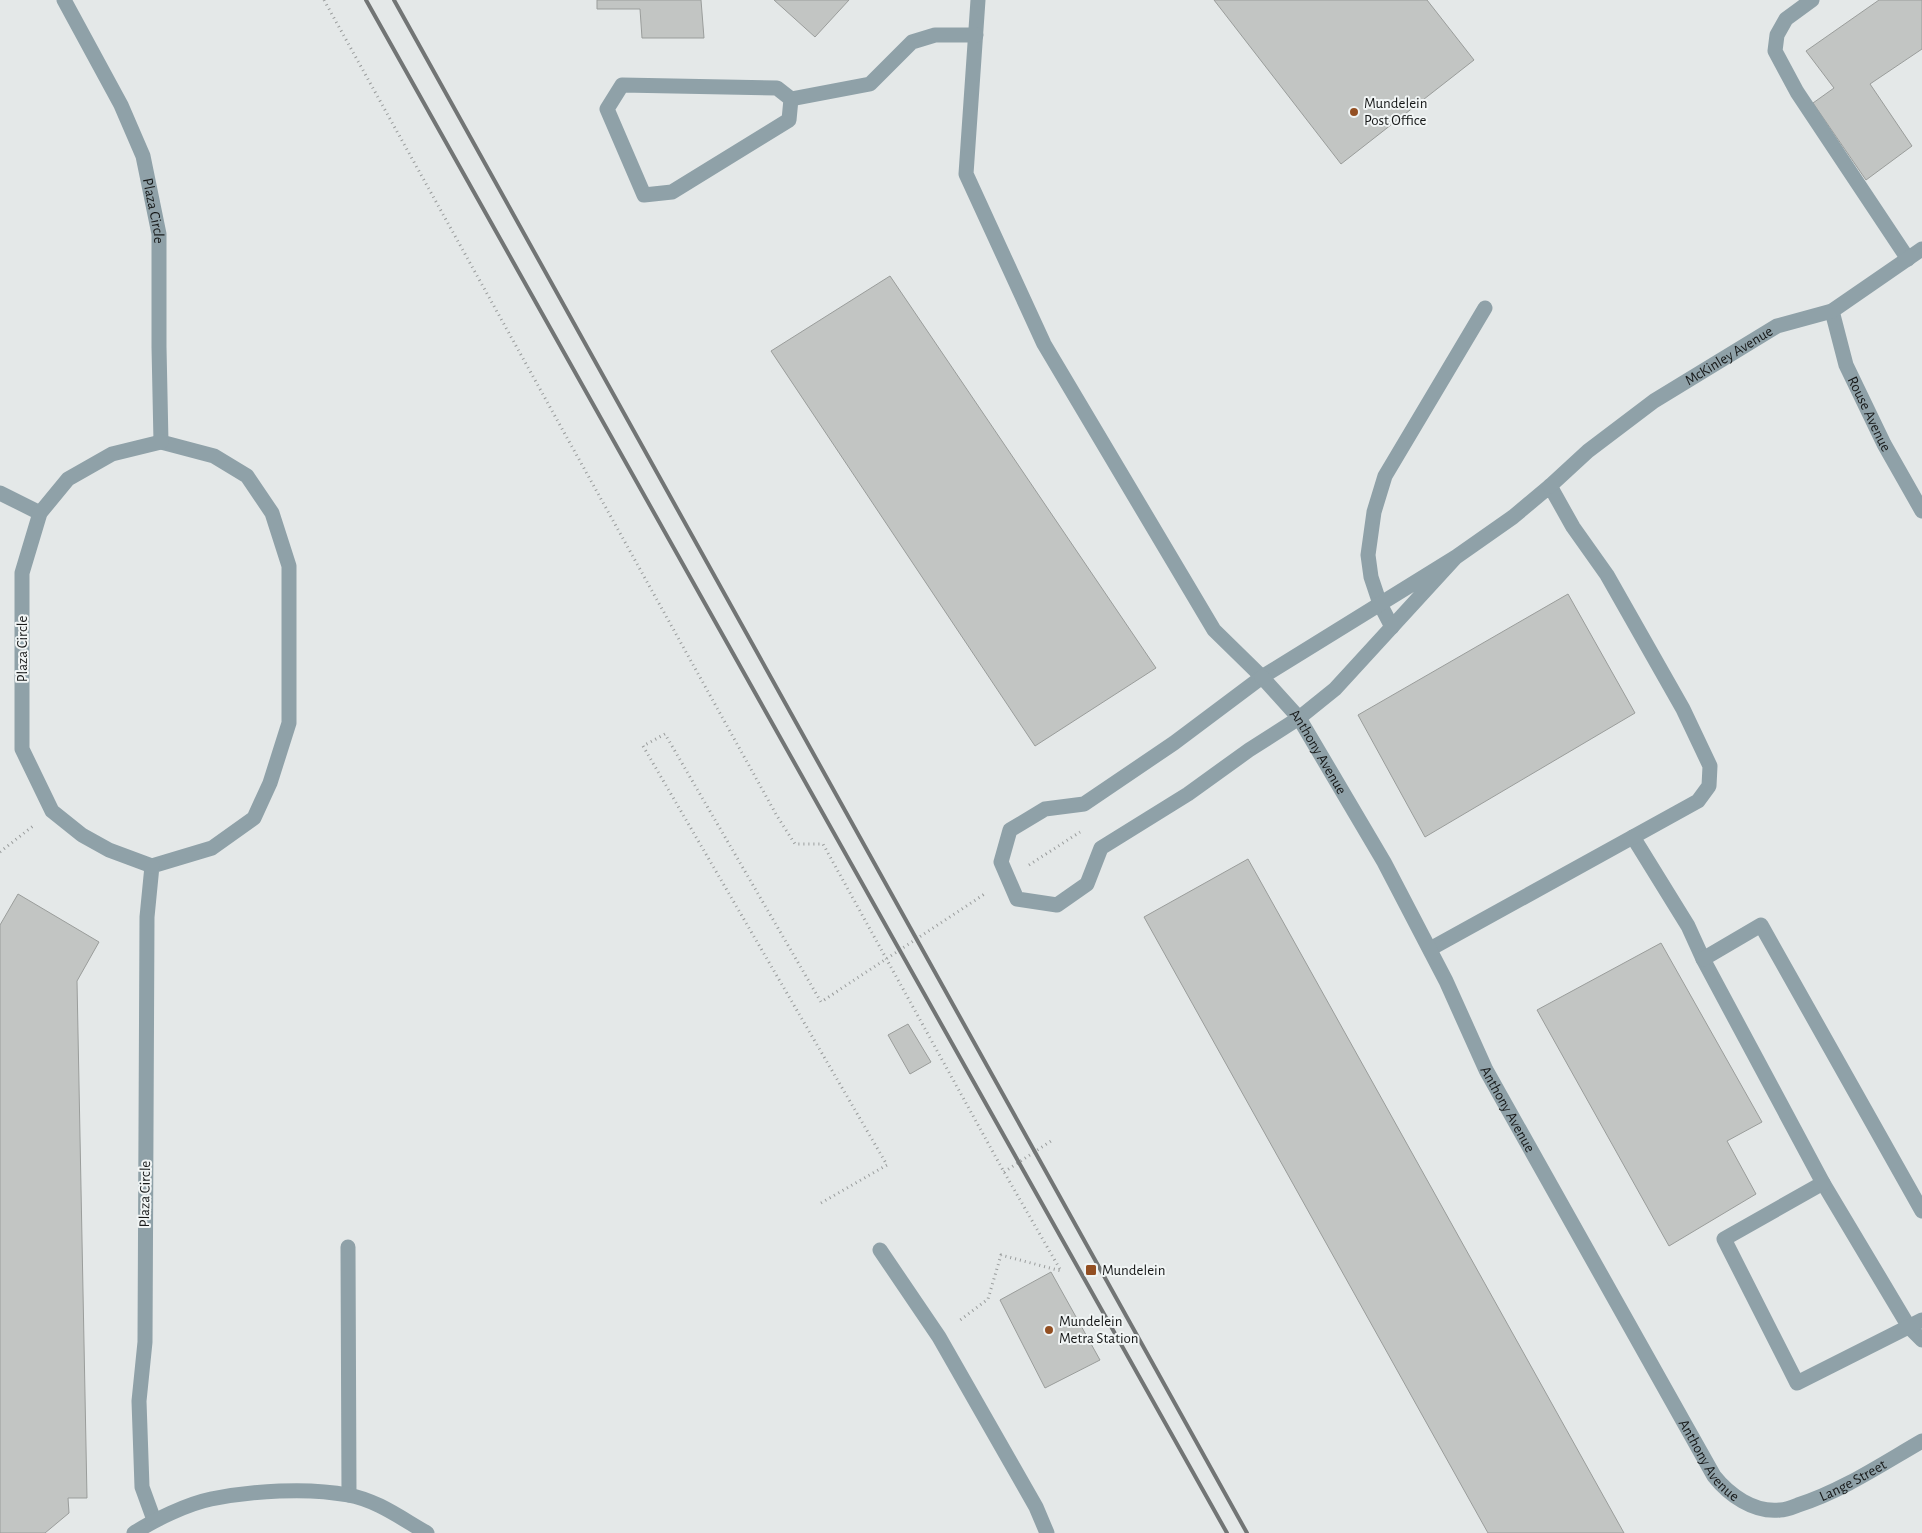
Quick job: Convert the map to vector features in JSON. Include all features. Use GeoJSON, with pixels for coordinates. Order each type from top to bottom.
{"type":"FeatureCollection","features":[{"type":"Feature","properties":{"kind":"street","name":"Plaza Circle"},"geometry":{"type":"LineString","coordinates":[[64,0],[122,105],[143,156],[159,234],[161,442]]}},
{"type":"Feature","properties":{"kind":"street","name":"Anthony Avenue"},"geometry":{"type":"LineString","coordinates":[[978,0],[966,174],[1044,344],[1214,630],[1300,718],[1384,862],[1430,949],[1486,1070],[1714,1476],[1724,1489],[1742,1501],[1765,1510],[1781,1510]]}},
{"type":"Feature","properties":{"kind":"street"},"geometry":{"type":"LineString","coordinates":[[1812,0],[1786,18],[1777,35],[1775,51],[1797,92],[1908,259]]}},
{"type":"Feature","properties":{"kind":"street"},"geometry":{"type":"LineString","coordinates":[[792,99],[789,120],[672,192],[644,195],[607,109],[622,85],[777,88],[792,99],[870,84],[912,42],[935,35],[976,35]]}},
{"type":"Feature","properties":{"kind":"street","name":"McKinley Avenue"},"geometry":{"type":"LineString","coordinates":[[1456,557],[1513,517],[1588,451],[1662,396],[1777,326],[1832,311],[1922,249]]}},
{"type":"Feature","properties":{"kind":"street"},"geometry":{"type":"LineString","coordinates":[[1392,627],[1380,604],[1371,578],[1368,555],[1374,512],[1385,476],[1485,308]]}},
{"type":"Feature","properties":{"kind":"street","name":"Rouse Avenue"},"geometry":{"type":"LineString","coordinates":[[1832,311],[1846,365],[1884,444],[1922,511]]}},
{"type":"Feature","properties":{"kind":"street","name":"Plaza Circle"},"geometry":{"type":"LineString","coordinates":[[161,442],[214,456],[247,476],[272,514],[289,566],[289,723],[270,783],[254,818],[212,848],[152,866],[109,850],[82,834],[52,811],[22,749],[22,573],[40,514],[68,479],[112,454],[161,442]]}},
{"type":"Feature","properties":{"kind":"street"},"geometry":{"type":"LineString","coordinates":[[1430,949],[1698,801],[1709,786],[1710,766],[1683,709],[1607,574],[1573,527],[1550,486]]}},
{"type":"Feature","properties":{"kind":"street"},"geometry":{"type":"LineString","coordinates":[[0,492],[40,514]]}},
{"type":"Feature","properties":{"kind":"street"},"geometry":{"type":"LineString","coordinates":[[1456,557],[1335,689],[1300,718],[1249,750],[1188,794],[1101,848],[1087,884],[1057,905],[1016,899],[1001,862],[1010,830],[1046,809],[1084,804],[1174,743],[1262,677],[1456,557]]}},
{"type":"Feature","properties":{"kind":"street"},"geometry":{"type":"LineString","coordinates":[[1633,837],[1688,926],[1703,959],[1823,1183],[1916,1323],[1922,1340]]}},
{"type":"Feature","properties":{"kind":"street","name":"Plaza Circle"},"geometry":{"type":"LineString","coordinates":[[152,866],[147,916],[145,1342],[139,1401],[142,1487],[154,1520]]}},
{"type":"Feature","properties":{"kind":"street"},"geometry":{"type":"LineString","coordinates":[[1703,959],[1761,925],[1922,1211]]}},
{"type":"Feature","properties":{"kind":"street"},"geometry":{"type":"LineString","coordinates":[[1823,1183],[1724,1239],[1797,1383],[1916,1323]]}},
{"type":"Feature","properties":{"kind":"street"},"geometry":{"type":"LineString","coordinates":[[348,1247],[349,1495]]}},
{"type":"Feature","properties":{"kind":"street"},"geometry":{"type":"LineString","coordinates":[[880,1250],[939,1337],[1036,1507],[1047,1533]]}},
{"type":"Feature","properties":{"kind":"street","name":"Lange Street"},"geometry":{"type":"LineString","coordinates":[[1781,1510],[1823,1497],[1922,1441]]}},
{"type":"Feature","properties":{"kind":"street"},"geometry":{"type":"LineString","coordinates":[[134,1533],[154,1520],[210,1499],[292,1489],[349,1495],[375,1503],[427,1533]]}},
{"type":"Feature","properties":{"kind":"path"},"geometry":{"type":"LineString","coordinates":[[324,0],[777,816],[795,844],[823,844],[1004,1172],[1062,1271],[1001,1255],[988,1299],[939,1337]]}},
{"type":"Feature","properties":{"kind":"path"},"geometry":{"type":"LineString","coordinates":[[821,1203],[886,1165],[643,746],[665,734],[821,1002],[994,888]]}},
{"type":"Feature","properties":{"kind":"path"},"geometry":{"type":"LineString","coordinates":[[0,852],[52,811]]}},
{"type":"Feature","properties":{"kind":"path"},"geometry":{"type":"LineString","coordinates":[[1027,866],[1052,850]]}},
{"type":"Feature","properties":{"kind":"path"},"geometry":{"type":"LineString","coordinates":[[1004,1172],[1051,1141]]}},
{"type":"Feature","properties":{"kind":"building"},"geometry":{"type":"Polygon","coordinates":[[[597,0],[701,0],[704,38],[642,38],[640,9],[597,9],[597,0]]]}},
{"type":"Feature","properties":{"kind":"building"},"geometry":{"type":"Polygon","coordinates":[[[774,0],[849,0],[815,37],[774,0]]]}},
{"type":"Feature","properties":{"kind":"building","name":"Mundelein Post Office"},"geometry":{"type":"Polygon","coordinates":[[[1214,0],[1427,0],[1474,60],[1341,164],[1214,0]]]}},
{"type":"Feature","properties":{"kind":"building"},"geometry":{"type":"Polygon","coordinates":[[[1879,0],[1922,0],[1922,49],[1870,84],[1912,146],[1866,180],[1813,103],[1834,88],[1806,51],[1879,0]]]}},
{"type":"Feature","properties":{"kind":"building"},"geometry":{"type":"Polygon","coordinates":[[[890,276],[1156,668],[1035,746],[771,351],[890,276]]]}},
{"type":"Feature","properties":{"kind":"building"},"geometry":{"type":"Polygon","coordinates":[[[1568,594],[1635,713],[1425,837],[1358,715],[1568,594]]]}},
{"type":"Feature","properties":{"kind":"building"},"geometry":{"type":"Polygon","coordinates":[[[1248,859],[1624,1533],[1488,1533],[1144,917],[1248,859]]]}},
{"type":"Feature","properties":{"kind":"building"},"geometry":{"type":"Polygon","coordinates":[[[18,894],[99,942],[77,981],[87,1498],[68,1498],[69,1513],[45,1533],[0,1533],[0,925],[18,894]]]}},
{"type":"Feature","properties":{"kind":"building"},"geometry":{"type":"Polygon","coordinates":[[[1661,943],[1762,1122],[1727,1141],[1756,1194],[1669,1246],[1537,1010],[1661,943]]]}},
{"type":"Feature","properties":{"kind":"building"},"geometry":{"type":"Polygon","coordinates":[[[908,1024],[931,1062],[910,1074],[888,1035],[908,1024]]]}},
{"type":"Feature","properties":{"kind":"building","name":"Mundelein Metra Station"},"geometry":{"type":"Polygon","coordinates":[[[1051,1272],[1100,1360],[1045,1388],[1000,1300],[1051,1272]]]}},
{"type":"Feature","properties":{"kind":"railway"},"geometry":{"type":"LineString","coordinates":[[366,0],[1227,1533]]}},
{"type":"Feature","properties":{"kind":"railway"},"geometry":{"type":"LineString","coordinates":[[394,0],[1247,1533]]}},
{"type":"Feature","properties":{"kind":"place","name":"Mundelein Post Office"},"geometry":{"type":"Point","coordinates":[1354,112]}},
{"type":"Feature","properties":{"kind":"place","name":"Mundelein"},"geometry":{"type":"Point","coordinates":[1091,1270]}},
{"type":"Feature","properties":{"kind":"place","name":"Mundelein Metra Station"},"geometry":{"type":"Point","coordinates":[1049,1330]}}]}
